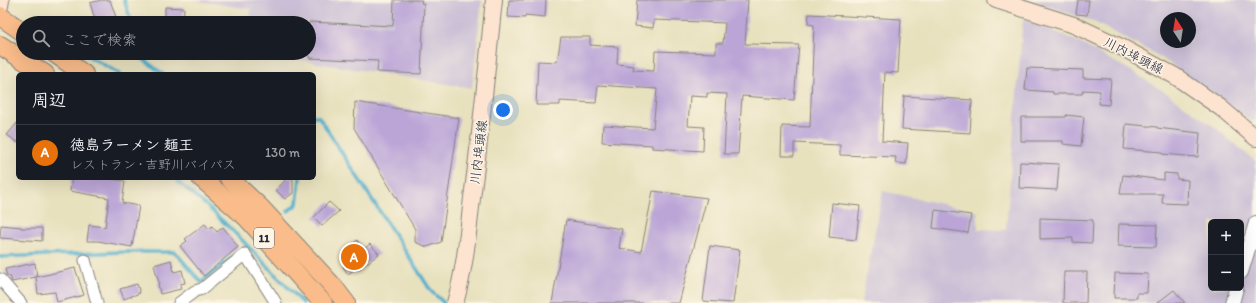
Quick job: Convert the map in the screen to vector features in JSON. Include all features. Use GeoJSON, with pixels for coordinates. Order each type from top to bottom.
{"type":"FeatureCollection","features":[{"type":"Feature","properties":{"kind":"highway"},"geometry":{"type":"LineString","coordinates":[[0,16],[16,27]]}},
{"type":"Feature","properties":{"kind":"highway"},"geometry":{"type":"LineString","coordinates":[[0,45],[16,55]]}},
{"type":"Feature","properties":{"kind":"highway"},"geometry":{"type":"LineString","coordinates":[[23,60],[42,72]]}},
{"type":"Feature","properties":{"kind":"highway"},"geometry":{"type":"LineString","coordinates":[[64,60],[81,72]]}},
{"type":"Feature","properties":{"kind":"highway","name":"11"},"geometry":{"type":"LineString","coordinates":[[203,180],[247,218],[323,303]]}},
{"type":"Feature","properties":{"kind":"highway","name":"11"},"geometry":{"type":"LineString","coordinates":[[230,180],[261,208],[333,286],[346,303]]}},
{"type":"Feature","properties":{"kind":"main road"},"geometry":{"type":"LineString","coordinates":[[0,6],[1,0]]}},
{"type":"Feature","properties":{"kind":"main road","name":"川内埠頭線"},"geometry":{"type":"LineString","coordinates":[[455,303],[464,258],[479,140],[494,0]]}},
{"type":"Feature","properties":{"kind":"main road","name":"川内埠頭線"},"geometry":{"type":"LineString","coordinates":[[996,0],[1074,25],[1123,48],[1175,76],[1221,108],[1256,138]]}},
{"type":"Feature","properties":{"kind":"street"},"geometry":{"type":"LineString","coordinates":[[1244,262],[1256,223]]}},
{"type":"Feature","properties":{"kind":"street"},"geometry":{"type":"LineString","coordinates":[[179,303],[195,291],[202,289],[245,254],[276,303]]}},
{"type":"Feature","properties":{"kind":"street"},"geometry":{"type":"LineString","coordinates":[[85,260],[97,303]]}},
{"type":"Feature","properties":{"kind":"street"},"geometry":{"type":"LineString","coordinates":[[0,279],[21,303]]}},
{"type":"Feature","properties":{"kind":"street"},"geometry":{"type":"LineString","coordinates":[[1232,303],[1235,291]]}},
{"type":"Feature","properties":{"kind":"shaded area"},"geometry":{"type":"Polygon","coordinates":[[[192,0],[482,0],[472,88],[299,60],[316,60],[316,16],[250,16],[251,9],[192,0]]]}},
{"type":"Feature","properties":{"kind":"shaded area"},"geometry":{"type":"Polygon","coordinates":[[[1032,0],[1256,0],[1256,120],[1251,121],[1202,84],[1155,54],[1094,22],[1032,0]]]}},
{"type":"Feature","properties":{"kind":"shaded area"},"geometry":{"type":"Polygon","coordinates":[[[1023,18],[1072,39],[1128,69],[1168,94],[1217,129],[1256,162],[1256,303],[861,303],[883,191],[978,212],[978,229],[1006,230],[1023,18]]]}},
{"type":"Feature","properties":{"kind":"building"},"geometry":{"type":"Polygon","coordinates":[[[101,0],[110,0],[116,16],[94,16],[90,3],[101,0]]]}},
{"type":"Feature","properties":{"kind":"building"},"geometry":{"type":"Polygon","coordinates":[[[394,0],[422,0],[421,3],[424,4],[421,74],[377,72],[378,61],[316,58],[316,22],[393,26],[394,0]]]}},
{"type":"Feature","properties":{"kind":"building"},"geometry":{"type":"Polygon","coordinates":[[[509,0],[546,0],[545,17],[525,15],[525,18],[508,17],[509,0]]]}},
{"type":"Feature","properties":{"kind":"building"},"geometry":{"type":"Polygon","coordinates":[[[637,0],[748,0],[745,44],[799,45],[794,100],[742,96],[738,154],[724,154],[727,94],[707,93],[707,97],[690,96],[688,126],[704,127],[703,151],[652,148],[652,145],[602,142],[603,125],[653,128],[657,89],[598,85],[596,103],[560,101],[560,105],[536,105],[538,61],[557,62],[561,37],[590,37],[590,45],[618,47],[617,64],[634,66],[633,70],[654,71],[655,51],[716,53],[716,43],[723,43],[725,23],[654,20],[653,28],[635,26],[637,0]]]}},
{"type":"Feature","properties":{"kind":"building"},"geometry":{"type":"Polygon","coordinates":[[[1078,0],[1089,0],[1087,15],[1076,14],[1078,0]]]}},
{"type":"Feature","properties":{"kind":"building"},"geometry":{"type":"Polygon","coordinates":[[[165,7],[184,8],[183,16],[165,16],[165,7]]]}},
{"type":"Feature","properties":{"kind":"building"},"geometry":{"type":"Polygon","coordinates":[[[809,14],[901,19],[898,73],[885,72],[882,141],[908,143],[906,164],[895,163],[896,157],[840,155],[840,145],[794,143],[794,156],[781,156],[782,126],[810,127],[814,25],[808,24],[809,14]]]}},
{"type":"Feature","properties":{"kind":"building"},"geometry":{"type":"Polygon","coordinates":[[[1027,68],[1083,70],[1083,78],[1111,79],[1109,105],[1099,104],[1100,91],[1083,90],[1082,94],[1053,94],[1053,92],[1025,90],[1027,68]]]}},
{"type":"Feature","properties":{"kind":"building"},"geometry":{"type":"Polygon","coordinates":[[[904,96],[972,100],[970,133],[902,129],[904,96]]]}},
{"type":"Feature","properties":{"kind":"building"},"geometry":{"type":"Polygon","coordinates":[[[355,102],[459,118],[441,242],[427,247],[415,242],[415,229],[354,128],[355,102]]]}},
{"type":"Feature","properties":{"kind":"building"},"geometry":{"type":"Polygon","coordinates":[[[1066,115],[1084,117],[1081,146],[1063,144],[1063,141],[1021,141],[1021,117],[1066,117],[1066,115]]]}},
{"type":"Feature","properties":{"kind":"building"},"geometry":{"type":"Polygon","coordinates":[[[16,124],[16,142],[7,135],[16,124]]]}},
{"type":"Feature","properties":{"kind":"building"},"geometry":{"type":"Polygon","coordinates":[[[1126,124],[1200,133],[1198,157],[1124,149],[1126,124]]]}},
{"type":"Feature","properties":{"kind":"building"},"geometry":{"type":"Polygon","coordinates":[[[1020,162],[1059,164],[1057,190],[1019,188],[1020,162]]]}},
{"type":"Feature","properties":{"kind":"building"},"geometry":{"type":"Polygon","coordinates":[[[1164,173],[1177,174],[1177,179],[1188,180],[1187,204],[1162,203],[1163,194],[1120,194],[1123,175],[1164,180],[1164,173]]]}},
{"type":"Feature","properties":{"kind":"building"},"geometry":{"type":"Polygon","coordinates":[[[72,180],[125,181],[122,203],[139,206],[132,247],[98,241],[87,241],[89,225],[105,227],[109,198],[70,191],[72,180]]]}},
{"type":"Feature","properties":{"kind":"building"},"geometry":{"type":"Polygon","coordinates":[[[285,180],[293,180],[293,193],[285,199],[276,190],[285,180]]]}},
{"type":"Feature","properties":{"kind":"building"},"geometry":{"type":"Polygon","coordinates":[[[653,191],[707,198],[679,303],[552,303],[566,220],[622,229],[619,248],[641,252],[653,191]]]}},
{"type":"Feature","properties":{"kind":"building"},"geometry":{"type":"Polygon","coordinates":[[[329,202],[339,211],[322,226],[314,217],[329,202]]]}},
{"type":"Feature","properties":{"kind":"building"},"geometry":{"type":"Polygon","coordinates":[[[832,203],[860,206],[856,240],[829,237],[832,203]]]}},
{"type":"Feature","properties":{"kind":"building"},"geometry":{"type":"Polygon","coordinates":[[[935,210],[971,215],[968,233],[933,228],[935,210]]]}},
{"type":"Feature","properties":{"kind":"building"},"geometry":{"type":"Polygon","coordinates":[[[1040,218],[1093,220],[1092,243],[1073,242],[1073,238],[1040,239],[1040,218]]]}},
{"type":"Feature","properties":{"kind":"building"},"geometry":{"type":"Polygon","coordinates":[[[205,224],[209,229],[212,226],[217,232],[223,227],[238,247],[204,276],[180,246],[187,241],[185,239],[205,224]]]}},
{"type":"Feature","properties":{"kind":"building"},"geometry":{"type":"Polygon","coordinates":[[[1119,224],[1157,225],[1156,247],[1118,246],[1119,224]]]}},
{"type":"Feature","properties":{"kind":"building"},"geometry":{"type":"Polygon","coordinates":[[[1,225],[21,228],[42,228],[42,241],[0,238],[1,225]]]}},
{"type":"Feature","properties":{"kind":"building"},"geometry":{"type":"Polygon","coordinates":[[[357,240],[364,249],[370,244],[379,254],[358,270],[356,268],[348,274],[343,267],[347,264],[343,260],[347,256],[343,252],[357,240]]]}},
{"type":"Feature","properties":{"kind":"building"},"geometry":{"type":"Polygon","coordinates":[[[710,246],[740,250],[733,303],[703,301],[710,246]]]}},
{"type":"Feature","properties":{"kind":"building"},"geometry":{"type":"Polygon","coordinates":[[[171,260],[174,272],[182,270],[185,283],[180,284],[181,289],[160,294],[159,283],[154,265],[171,260]]]}},
{"type":"Feature","properties":{"kind":"building"},"geometry":{"type":"Polygon","coordinates":[[[35,263],[37,277],[75,268],[84,295],[57,302],[55,292],[38,294],[36,277],[12,282],[10,276],[7,276],[5,269],[35,263]]]}},
{"type":"Feature","properties":{"kind":"building"},"geometry":{"type":"Polygon","coordinates":[[[1064,272],[1087,272],[1086,303],[1063,303],[1064,272]]]}},
{"type":"Feature","properties":{"kind":"building"},"geometry":{"type":"Polygon","coordinates":[[[1115,273],[1148,274],[1147,293],[1137,293],[1137,298],[1114,298],[1115,273]]]}},
{"type":"Feature","properties":{"kind":"building"},"geometry":{"type":"Polygon","coordinates":[[[137,284],[140,293],[124,299],[120,289],[137,284]]]}},
{"type":"Feature","properties":{"kind":"building"},"geometry":{"type":"Polygon","coordinates":[[[1174,290],[1185,303],[1157,303],[1174,290]]]}},
{"type":"Feature","properties":{"kind":"waterway"},"geometry":{"type":"LineString","coordinates":[[124,0],[130,16]]}},
{"type":"Feature","properties":{"kind":"waterway"},"geometry":{"type":"LineString","coordinates":[[95,60],[116,72]]}},
{"type":"Feature","properties":{"kind":"waterway"},"geometry":{"type":"LineString","coordinates":[[144,60],[160,72]]}},
{"type":"Feature","properties":{"kind":"waterway"},"geometry":{"type":"LineString","coordinates":[[316,116],[319,117],[431,291],[444,303]]}},
{"type":"Feature","properties":{"kind":"waterway"},"geometry":{"type":"LineString","coordinates":[[288,211],[297,204],[300,180]]}},
{"type":"Feature","properties":{"kind":"waterway"},"geometry":{"type":"LineString","coordinates":[[178,182],[207,206],[303,303]]}},
{"type":"Feature","properties":{"kind":"waterway"},"geometry":{"type":"LineString","coordinates":[[0,257],[121,252],[175,252],[201,282],[247,246]]}},
{"type":"Feature","properties":{"kind":"place","name":"徳島ラーメン 麺王"},"geometry":{"type":"Point","coordinates":[354,257]}}]}
